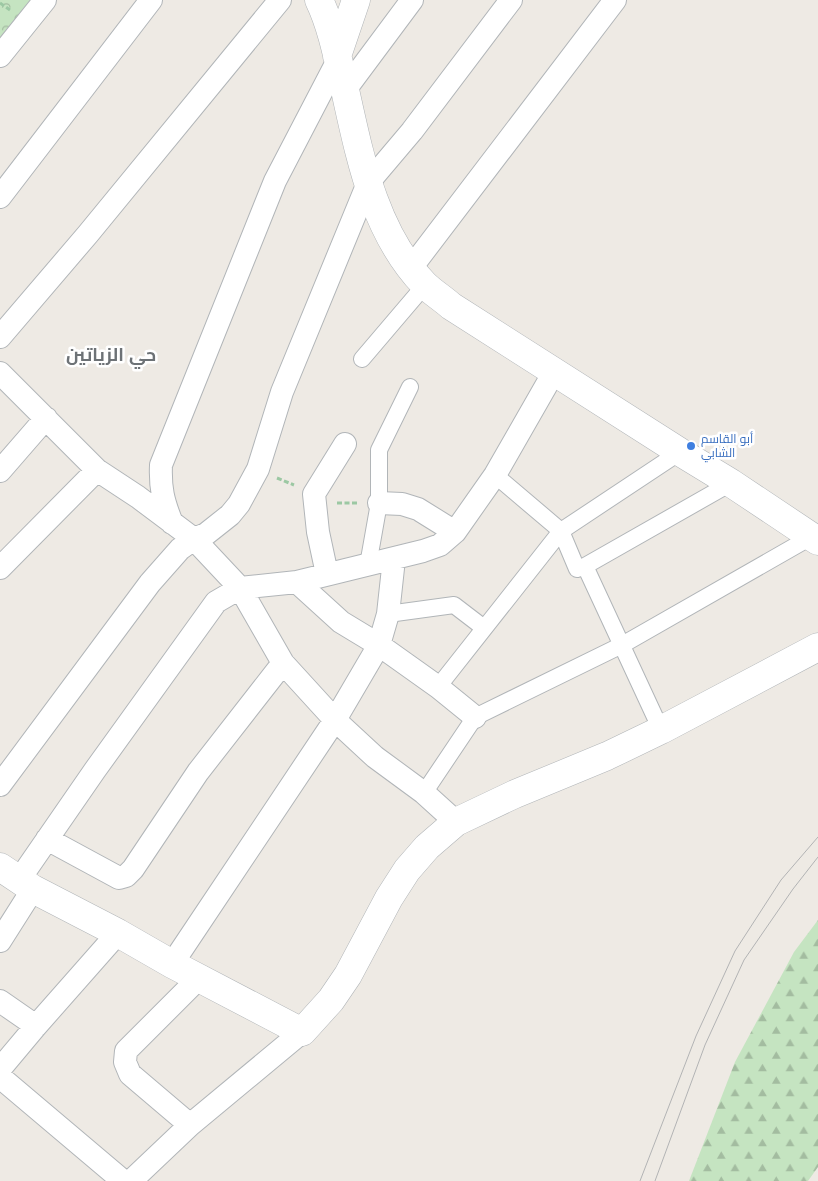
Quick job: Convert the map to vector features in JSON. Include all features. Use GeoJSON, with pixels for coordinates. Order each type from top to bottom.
{"type":"FeatureCollection","features":[{"type":"Feature","properties":{"kind":"street"},"geometry":{"type":"LineString","coordinates":[[0,56],[45,0]]}},
{"type":"Feature","properties":{"kind":"street"},"geometry":{"type":"LineString","coordinates":[[0,197],[151,0]]}},
{"type":"Feature","properties":{"kind":"street"},"geometry":{"type":"LineString","coordinates":[[0,337],[88,234],[280,0]]}},
{"type":"Feature","properties":{"kind":"street"},"geometry":{"type":"LineString","coordinates":[[320,0],[338,58],[368,183],[382,220],[394,244],[418,276],[451,306],[731,483],[815,539],[622,645],[475,717],[424,792]]}},
{"type":"Feature","properties":{"kind":"street"},"geometry":{"type":"LineString","coordinates":[[172,523],[164,504],[160,485],[161,464],[275,181],[338,58],[356,0]]}},
{"type":"Feature","properties":{"kind":"street"},"geometry":{"type":"LineString","coordinates":[[345,90],[412,0]]}},
{"type":"Feature","properties":{"kind":"street"},"geometry":{"type":"LineString","coordinates":[[0,785],[150,583],[180,549],[194,539],[206,534],[230,515],[258,469],[282,392],[368,183],[412,131],[511,0]]}},
{"type":"Feature","properties":{"kind":"street"},"geometry":{"type":"LineString","coordinates":[[362,359],[418,276],[615,0]]}},
{"type":"Feature","properties":{"kind":"street"},"geometry":{"type":"LineString","coordinates":[[0,941],[17,879],[216,602],[240,588],[297,582],[394,559],[440,545],[455,532],[495,475],[554,372]]}},
{"type":"Feature","properties":{"kind":"street"},"geometry":{"type":"LineString","coordinates":[[0,373],[97,470],[194,539],[240,588],[283,663],[335,720],[375,756],[424,792],[456,822]]}},
{"type":"Feature","properties":{"kind":"street"},"geometry":{"type":"LineString","coordinates":[[368,565],[379,503],[380,450],[410,387]]}},
{"type":"Feature","properties":{"kind":"street"},"geometry":{"type":"LineString","coordinates":[[0,471],[46,418]]}},
{"type":"Feature","properties":{"kind":"street"},"geometry":{"type":"LineString","coordinates":[[327,574],[318,532],[315,498],[345,444]]}},
{"type":"Feature","properties":{"kind":"street"},"geometry":{"type":"LineString","coordinates":[[438,687],[561,530],[680,452]]}},
{"type":"Feature","properties":{"kind":"street"},"geometry":{"type":"LineString","coordinates":[[0,568],[97,470]]}},
{"type":"Feature","properties":{"kind":"street"},"geometry":{"type":"LineString","coordinates":[[495,475],[561,530],[577,569],[731,483]]}},
{"type":"Feature","properties":{"kind":"street"},"geometry":{"type":"LineString","coordinates":[[379,503],[402,504],[418,509],[455,532]]}},
{"type":"Feature","properties":{"kind":"street"},"geometry":{"type":"LineString","coordinates":[[172,964],[335,720],[378,645],[388,614],[394,559]]}},
{"type":"Feature","properties":{"kind":"street"},"geometry":{"type":"LineString","coordinates":[[585,566],[661,730]]}},
{"type":"Feature","properties":{"kind":"street"},"geometry":{"type":"LineString","coordinates":[[297,582],[342,622],[438,687],[475,717]]}},
{"type":"Feature","properties":{"kind":"street"},"geometry":{"type":"LineString","coordinates":[[388,614],[454,605],[484,628]]}},
{"type":"Feature","properties":{"kind":"street"},"geometry":{"type":"LineString","coordinates":[[131,1181],[190,1125],[302,1032],[331,1000],[348,976],[389,898],[407,870],[427,848],[456,822],[661,730],[818,647]]}},
{"type":"Feature","properties":{"kind":"street"},"geometry":{"type":"LineString","coordinates":[[47,839],[119,878],[126,876],[134,870],[198,772],[283,663]]}},
{"type":"Feature","properties":{"kind":"street"},"geometry":{"type":"LineString","coordinates":[[17,879],[172,964],[302,1032]]}},
{"type":"Feature","properties":{"kind":"street"},"geometry":{"type":"LineString","coordinates":[[0,1069],[118,933]]}},
{"type":"Feature","properties":{"kind":"street"},"geometry":{"type":"LineString","coordinates":[[190,1125],[130,1074],[125,1062],[126,1051],[200,978]]}},
{"type":"Feature","properties":{"kind":"street"},"geometry":{"type":"LineString","coordinates":[[0,1001],[36,1026]]}},
{"type":"Feature","properties":{"kind":"street"},"geometry":{"type":"LineString","coordinates":[[0,1077],[122,1181]]}},
{"type":"Feature","properties":{"kind":"path"},"geometry":{"type":"LineString","coordinates":[[258,469],[315,498],[379,503]]}},
{"type":"Feature","properties":{"kind":"green space"},"geometry":{"type":"Polygon","coordinates":[[[0,0],[40,0],[0,49],[0,0]]]}},
{"type":"Feature","properties":{"kind":"green space"},"geometry":{"type":"Polygon","coordinates":[[[818,920],[818,1167],[808,1181],[689,1181],[735,1062],[794,952],[818,920]]]}},
{"type":"Feature","properties":{"kind":"tram line"},"geometry":{"type":"LineString","coordinates":[[640,1181],[696,1036],[735,951],[781,880],[818,837]]}},
{"type":"Feature","properties":{"kind":"tram line"},"geometry":{"type":"LineString","coordinates":[[655,1181],[705,1045],[744,960],[793,889],[818,857]]}},
{"type":"Feature","properties":{"kind":"place","name":"أبو القاسم الشابي"},"geometry":{"type":"Point","coordinates":[691,446]}},
{"type":"Feature","properties":{"kind":"district","name":"حي الزياتين"},"geometry":{"type":"Point","coordinates":[111,355]}}]}
